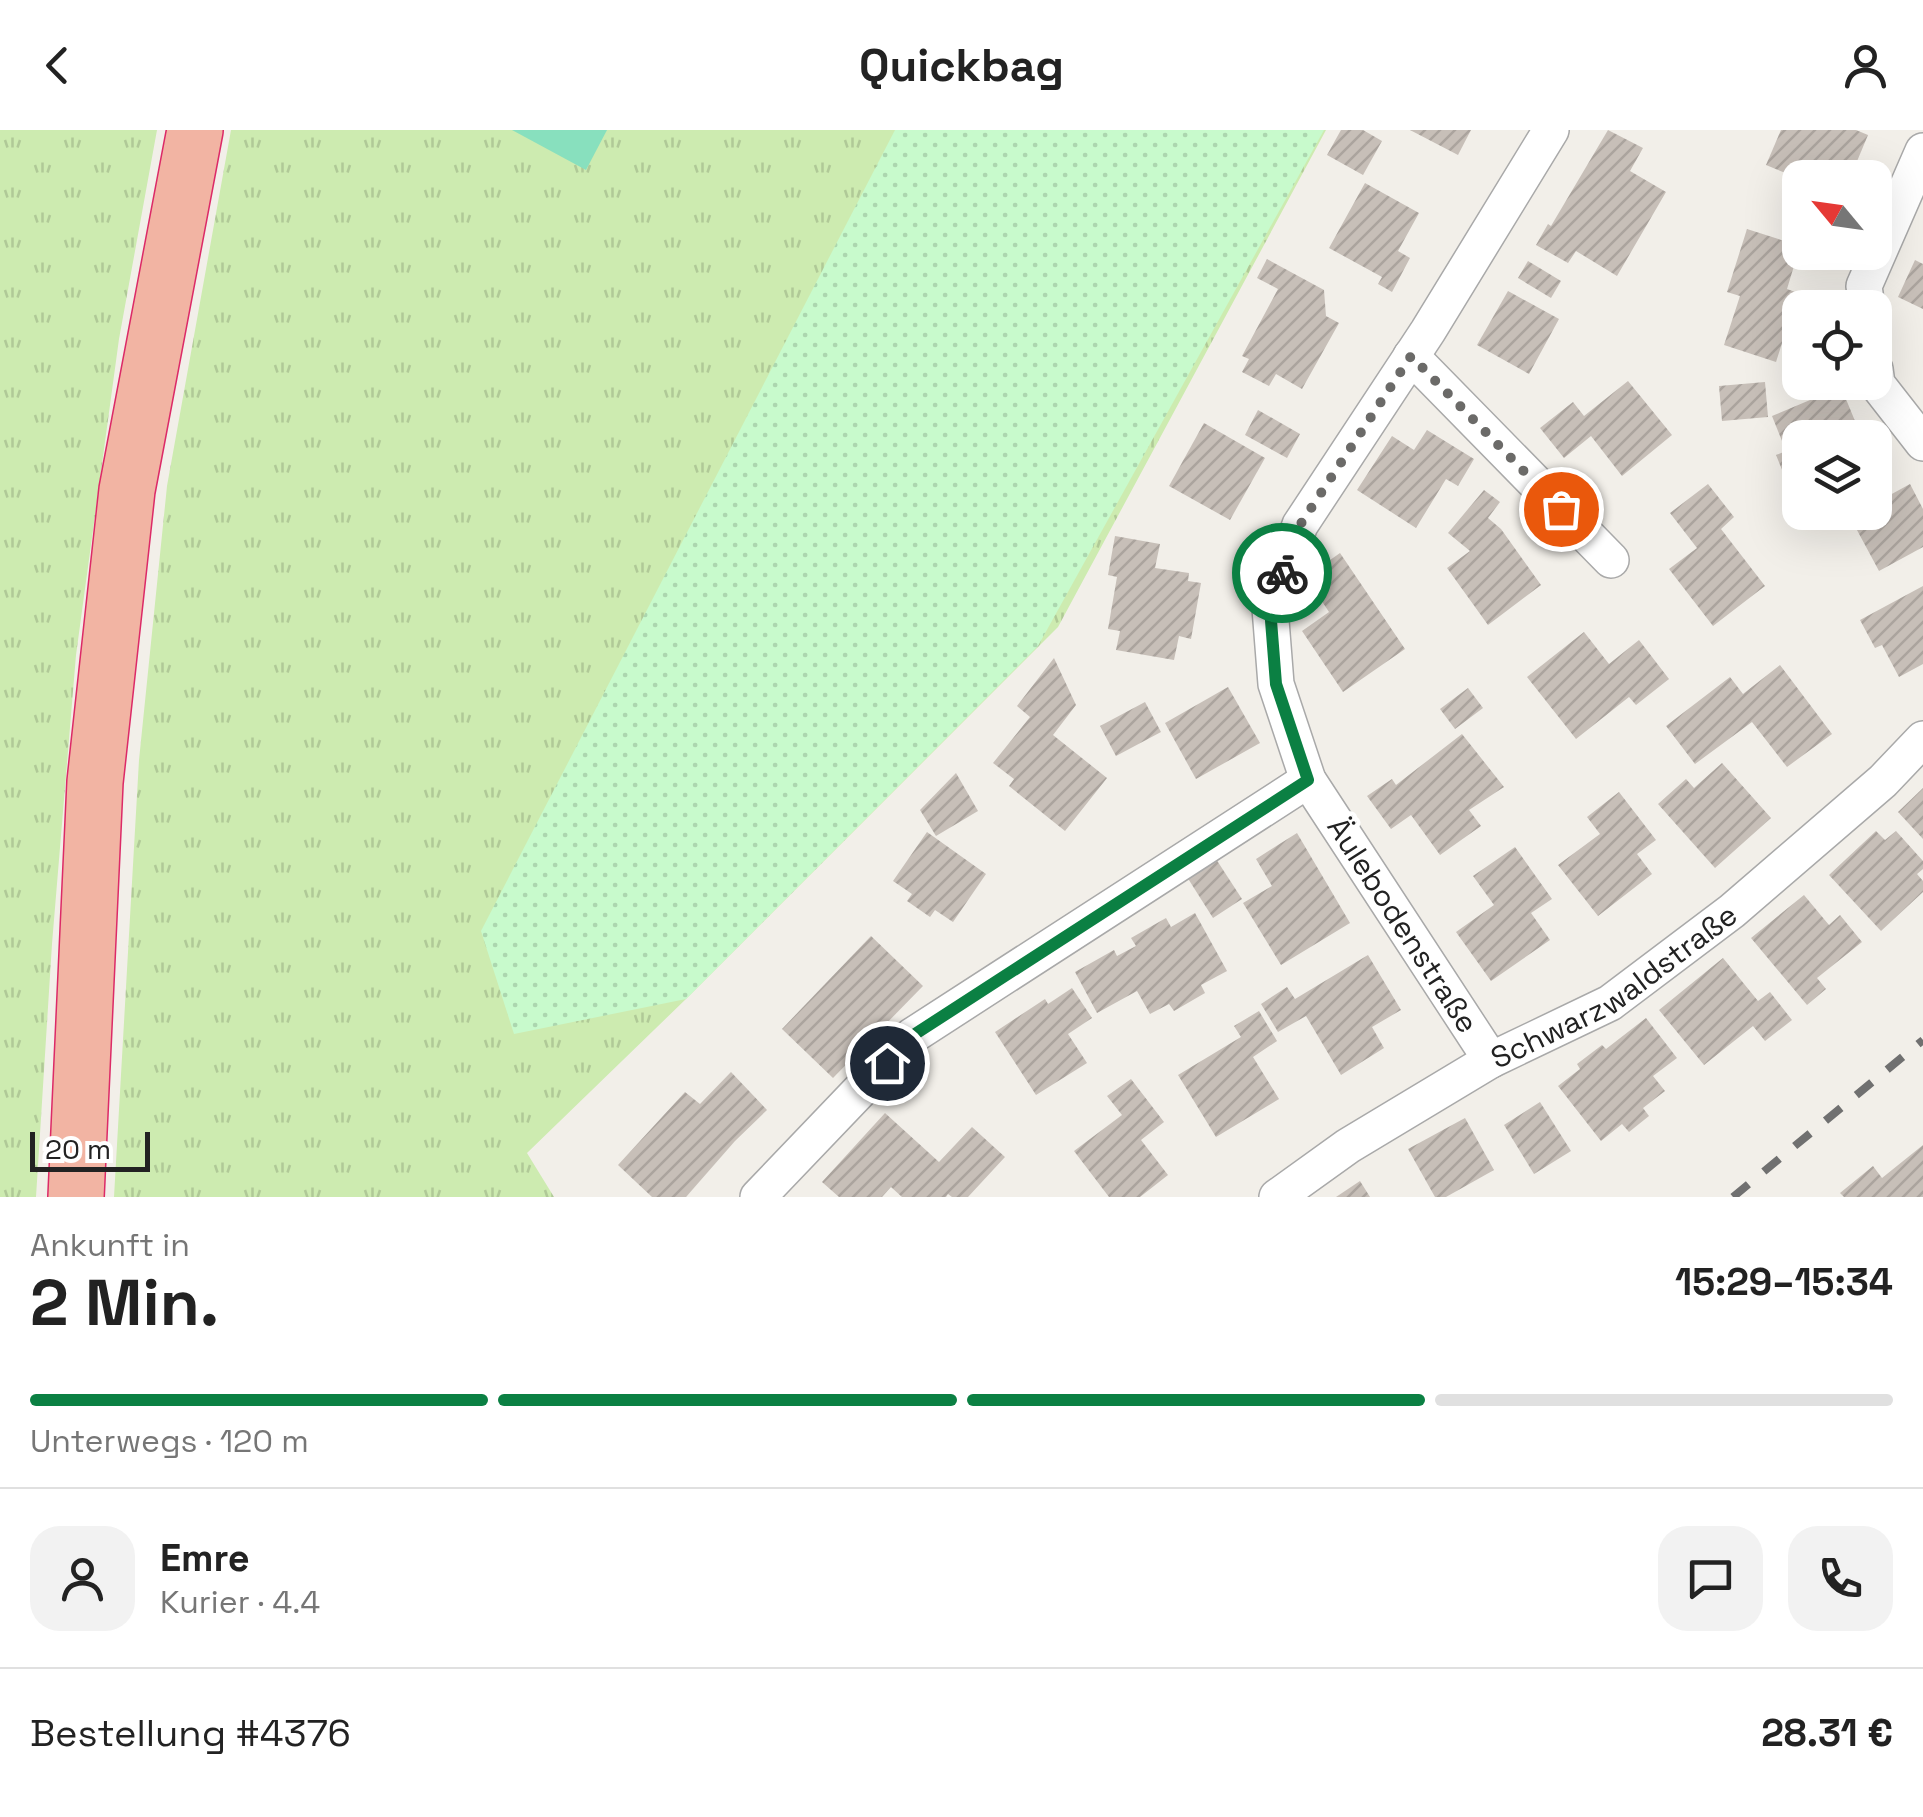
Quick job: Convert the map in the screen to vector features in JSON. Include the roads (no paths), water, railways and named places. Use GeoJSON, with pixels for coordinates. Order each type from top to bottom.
{"type":"FeatureCollection","features":[{"type":"Feature","properties":{"kind":"highway"},"geometry":{"type":"LineString","coordinates":[[76,1197],[95,782],[127,490],[195,130]]}},
{"type":"Feature","properties":{"kind":"street","name":"Äulebodenstraße"},"geometry":{"type":"LineString","coordinates":[[1492,1060],[1308,780],[1276,684],[1270,608],[1300,525],[1411,356],[1551,130]]}},
{"type":"Feature","properties":{"kind":"street"},"geometry":{"type":"LineString","coordinates":[[1865,290],[1923,152]]}},
{"type":"Feature","properties":{"kind":"street"},"geometry":{"type":"LineString","coordinates":[[1411,356],[1611,560]]}},
{"type":"Feature","properties":{"kind":"street"},"geometry":{"type":"LineString","coordinates":[[1889,400],[1923,443]]}},
{"type":"Feature","properties":{"kind":"street","name":"Schwarzwaldstraße"},"geometry":{"type":"LineString","coordinates":[[1277,1197],[1348,1146],[1492,1060],[1626,991],[1732,911],[1883,781],[1923,740]]}},
{"type":"Feature","properties":{"kind":"street"},"geometry":{"type":"LineString","coordinates":[[758,1197],[912,1036],[1308,780]]}},
{"type":"Feature","properties":{"kind":"railway"},"geometry":{"type":"LineString","coordinates":[[1733,1197],[1923,1040]]}}]}
